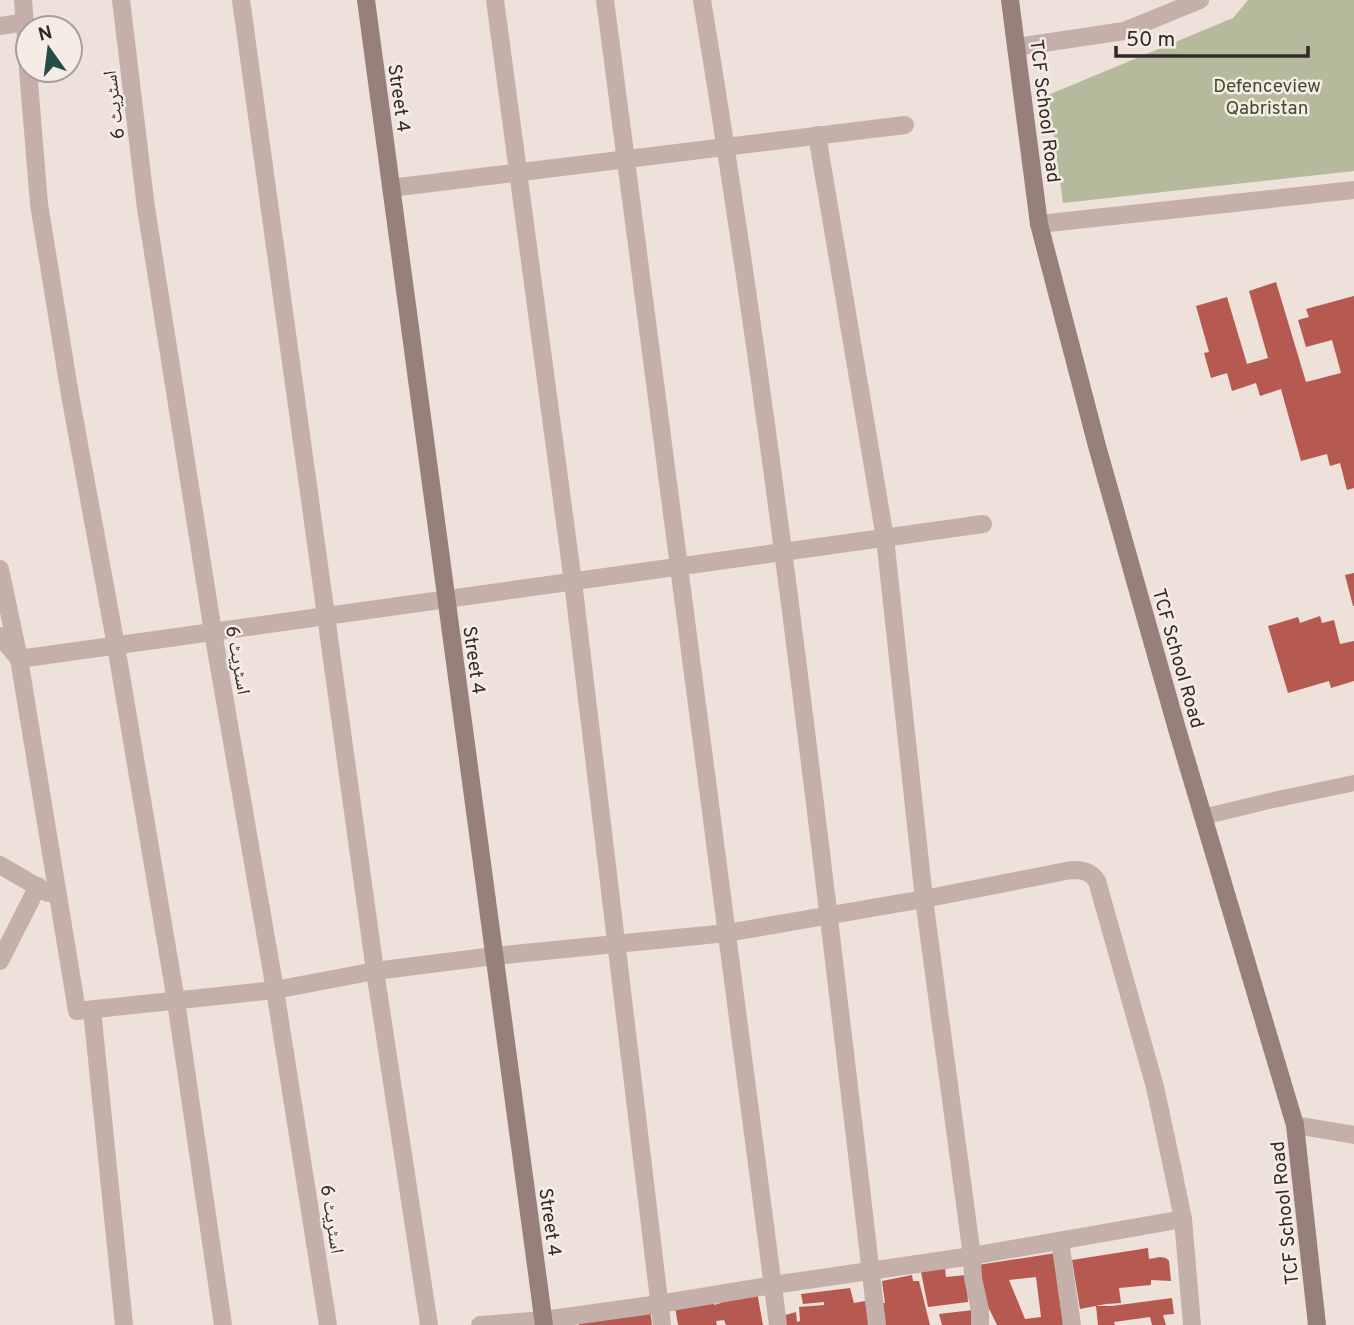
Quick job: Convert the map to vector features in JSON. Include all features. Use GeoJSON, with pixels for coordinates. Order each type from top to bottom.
{"type":"FeatureCollection","features":[{"type":"Feature","properties":{"kind":"street","name":"اسٹریٹ 6"},"geometry":{"type":"LineString","coordinates":[[121,0],[146,208],[328,1325]]}},
{"type":"Feature","properties":{"kind":"street"},"geometry":{"type":"LineString","coordinates":[[241,0],[375,971],[429,1325]]}},
{"type":"Feature","properties":{"kind":"street","name":"Street 4"},"geometry":{"type":"LineString","coordinates":[[366,0],[544,1322]]}},
{"type":"Feature","properties":{"kind":"street"},"geometry":{"type":"LineString","coordinates":[[495,0],[573,582],[662,1325]]}},
{"type":"Feature","properties":{"kind":"street"},"geometry":{"type":"LineString","coordinates":[[606,0],[778,1325]]}},
{"type":"Feature","properties":{"kind":"street"},"geometry":{"type":"LineString","coordinates":[[702,0],[727,147],[783,552],[830,915],[877,1325]]}},
{"type":"Feature","properties":{"kind":"street","name":"TCF School Road"},"geometry":{"type":"LineString","coordinates":[[1010,0],[1039,224],[1097,446],[1295,1125],[1317,1325]]}},
{"type":"Feature","properties":{"kind":"street"},"geometry":{"type":"LineString","coordinates":[[1016,47],[1124,31],[1200,0]]}},
{"type":"Feature","properties":{"kind":"street"},"geometry":{"type":"LineString","coordinates":[[29,84],[39,204],[176,1001],[223,1325]]}},
{"type":"Feature","properties":{"kind":"street"},"geometry":{"type":"LineString","coordinates":[[391,188],[905,125]]}},
{"type":"Feature","properties":{"kind":"street"},"geometry":{"type":"LineString","coordinates":[[817,135],[885,538],[924,899],[980,1325]]}},
{"type":"Feature","properties":{"kind":"street"},"geometry":{"type":"LineString","coordinates":[[1039,224],[1354,190]]}},
{"type":"Feature","properties":{"kind":"street"},"geometry":{"type":"LineString","coordinates":[[19,659],[983,524]]}},
{"type":"Feature","properties":{"kind":"street"},"geometry":{"type":"LineString","coordinates":[[0,569],[19,659],[77,1011],[275,990],[375,971],[494,956],[727,933],[1083,870],[1093,874],[1097,881],[1155,1087],[1183,1219],[1192,1325]]}},
{"type":"Feature","properties":{"kind":"street"},"geometry":{"type":"LineString","coordinates":[[0,636],[19,659]]}},
{"type":"Feature","properties":{"kind":"street"},"geometry":{"type":"LineString","coordinates":[[0,865],[59,901]]}},
{"type":"Feature","properties":{"kind":"street"},"geometry":{"type":"LineString","coordinates":[[0,961],[38,886]]}},
{"type":"Feature","properties":{"kind":"street"},"geometry":{"type":"LineString","coordinates":[[92,1010],[124,1325]]}},
{"type":"Feature","properties":{"kind":"street"},"geometry":{"type":"LineString","coordinates":[[1295,1125],[1354,1135]]}},
{"type":"Feature","properties":{"kind":"street"},"geometry":{"type":"LineString","coordinates":[[480,1325],[544,1322],[972,1256],[1183,1219]]}},
{"type":"Feature","properties":{"kind":"street"},"geometry":{"type":"LineString","coordinates":[[1060,1241],[1072,1325]]}},
{"type":"Feature","properties":{"kind":"lane"},"geometry":{"type":"LineString","coordinates":[[1203,817],[1354,783]]}},
{"type":"Feature","properties":{"kind":"green space","name":"Defenceview Qabristan"},"geometry":{"type":"Polygon","coordinates":[[[1248,0],[1354,0],[1354,171],[1063,203],[1048,95],[1233,18],[1248,0]]]}},
{"type":"Feature","properties":{"kind":"building"},"geometry":{"type":"Polygon","coordinates":[[[1276,282],[1306,382],[1341,373],[1332,340],[1306,347],[1298,320],[1309,317],[1306,309],[1354,296],[1354,488],[1347,490],[1340,463],[1330,466],[1327,454],[1301,461],[1281,389],[1260,396],[1256,383],[1232,391],[1227,373],[1211,378],[1204,353],[1209,352],[1196,306],[1227,297],[1247,364],[1268,358],[1249,291],[1276,282]]]}},
{"type":"Feature","properties":{"kind":"building"},"geometry":{"type":"Polygon","coordinates":[[[1354,573],[1354,606],[1353,606],[1345,575],[1354,573]]]}},
{"type":"Feature","properties":{"kind":"building"},"geometry":{"type":"Polygon","coordinates":[[[1320,616],[1322,623],[1334,620],[1340,644],[1354,641],[1354,681],[1331,688],[1329,681],[1288,693],[1268,626],[1298,617],[1300,623],[1320,616]]]}},
{"type":"Feature","properties":{"kind":"building"},"geometry":{"type":"Polygon","coordinates":[[[1148,1248],[1149,1259],[1160,1257],[1169,1261],[1171,1281],[1151,1280],[1151,1285],[1119,1288],[1121,1303],[1080,1309],[1072,1260],[1148,1248]]]}},
{"type":"Feature","properties":{"kind":"building"},"geometry":{"type":"Polygon","coordinates":[[[1056,1253],[1063,1325],[997,1325],[981,1292],[978,1265],[1056,1253]],[[1036,1277],[1009,1280],[1025,1319],[1041,1317],[1036,1277]]]}},
{"type":"Feature","properties":{"kind":"building"},"geometry":{"type":"Polygon","coordinates":[[[945,1268],[946,1277],[966,1275],[968,1302],[928,1307],[921,1272],[945,1268]]]}},
{"type":"Feature","properties":{"kind":"building"},"geometry":{"type":"Polygon","coordinates":[[[912,1275],[913,1281],[919,1281],[930,1325],[884,1325],[880,1303],[885,1303],[882,1281],[912,1275]]]}},
{"type":"Feature","properties":{"kind":"building"},"geometry":{"type":"Polygon","coordinates":[[[850,1288],[854,1303],[865,1301],[869,1325],[783,1325],[782,1316],[796,1312],[797,1322],[800,1321],[799,1307],[824,1305],[824,1302],[803,1304],[801,1294],[850,1288]]]}},
{"type":"Feature","properties":{"kind":"building"},"geometry":{"type":"Polygon","coordinates":[[[757,1292],[763,1325],[726,1325],[724,1320],[716,1321],[717,1325],[678,1325],[675,1307],[714,1300],[714,1305],[721,1303],[720,1297],[757,1292]]]}},
{"type":"Feature","properties":{"kind":"building"},"geometry":{"type":"Polygon","coordinates":[[[1172,1298],[1174,1314],[1163,1315],[1166,1325],[1152,1325],[1150,1317],[1114,1322],[1115,1325],[1098,1325],[1096,1306],[1172,1298]]]}},
{"type":"Feature","properties":{"kind":"building"},"geometry":{"type":"Polygon","coordinates":[[[650,1310],[652,1325],[579,1325],[578,1320],[650,1310]]]}},
{"type":"Feature","properties":{"kind":"building"},"geometry":{"type":"Polygon","coordinates":[[[973,1310],[975,1325],[942,1325],[939,1314],[973,1310]]]}}]}
